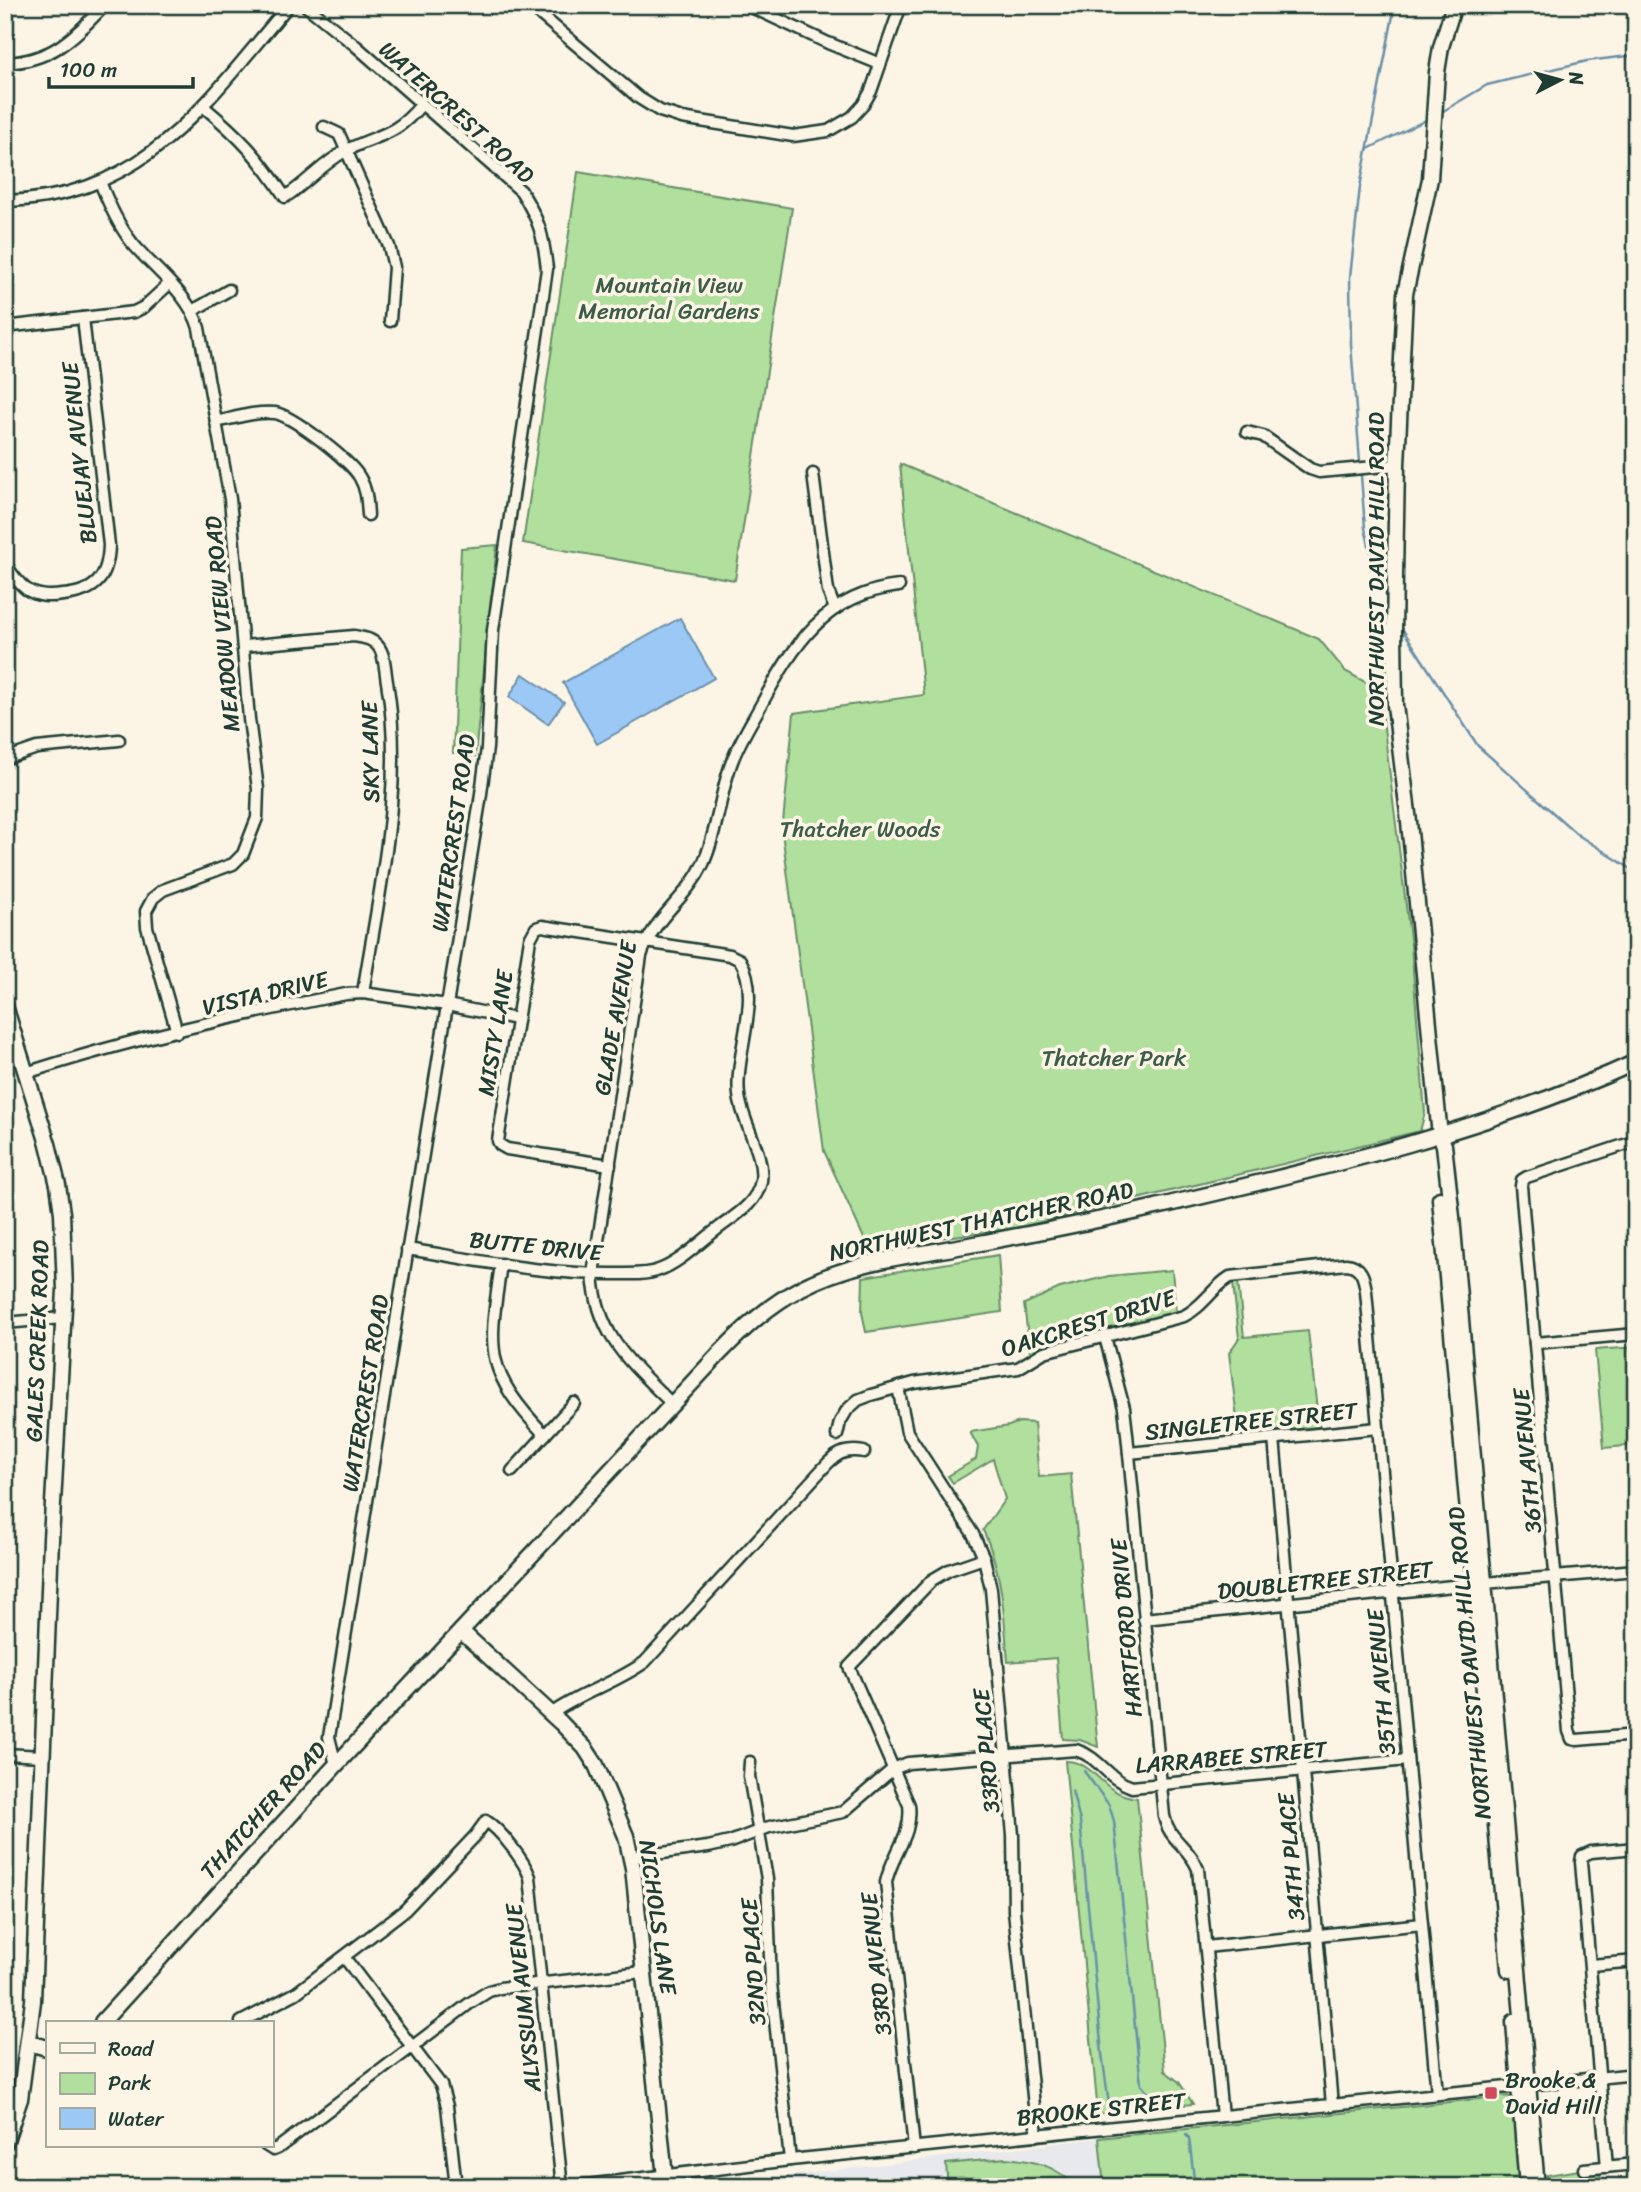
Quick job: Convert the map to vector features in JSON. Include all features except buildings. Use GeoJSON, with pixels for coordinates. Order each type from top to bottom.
{"type":"FeatureCollection","features":[{"type":"Feature","properties":{"kind":"street"},"geometry":{"type":"LineString","coordinates":[[5,63],[25,62],[48,54],[71,40],[105,5]]}},
{"type":"Feature","properties":{"kind":"street"},"geometry":{"type":"LineString","coordinates":[[5,201],[44,198],[100,182],[156,150],[203,106],[289,5]]}},
{"type":"Feature","properties":{"kind":"street","name":"WATERCREST ROAD"},"geometry":{"type":"LineString","coordinates":[[305,5],[356,46],[521,191],[537,217],[544,242],[547,270],[493,630],[487,748],[329,1737],[336,1765]]}},
{"type":"Feature","properties":{"kind":"street"},"geometry":{"type":"LineString","coordinates":[[529,5],[648,105],[682,118],[793,136],[828,131],[852,117],[863,105],[871,91],[901,5]]}},
{"type":"Feature","properties":{"kind":"street"},"geometry":{"type":"LineString","coordinates":[[747,5],[880,64]]}},
{"type":"Feature","properties":{"kind":"street","name":"NORTHWEST DAVID HILL ROAD"},"geometry":{"type":"LineString","coordinates":[[1454,5],[1441,47],[1430,179],[1405,294],[1397,465],[1395,705],[1440,1136],[1435,1147],[1480,1583],[1524,2085],[1537,2187]]}},
{"type":"Feature","properties":{"kind":"street"},"geometry":{"type":"LineString","coordinates":[[203,106],[257,155],[285,197],[305,184],[320,167],[348,150],[387,135],[407,122],[421,105]]}},
{"type":"Feature","properties":{"kind":"street"},"geometry":{"type":"LineString","coordinates":[[324,127],[339,134],[348,150],[389,246],[394,267],[390,321]]}},
{"type":"Feature","properties":{"kind":"street"},"geometry":{"type":"LineString","coordinates":[[100,182],[116,221],[132,243],[194,310],[229,290]]}},
{"type":"Feature","properties":{"kind":"street"},"geometry":{"type":"LineString","coordinates":[[5,327],[134,312],[144,307],[169,284]]}},
{"type":"Feature","properties":{"kind":"street","name":"MEADOW VIEW ROAD"},"geometry":{"type":"LineString","coordinates":[[177,1032],[147,927],[146,911],[153,898],[163,890],[233,864],[243,854],[257,818],[258,789],[249,719],[230,499],[194,310]]}},
{"type":"Feature","properties":{"kind":"street","name":"BLUEJAY AVENUE"},"geometry":{"type":"LineString","coordinates":[[5,563],[19,583],[38,595],[60,596],[85,591],[96,584],[107,569],[109,557],[106,513],[83,318]]}},
{"type":"Feature","properties":{"kind":"street"},"geometry":{"type":"LineString","coordinates":[[216,422],[262,413],[278,414],[294,421],[354,468],[366,490],[368,515]]}},
{"type":"Feature","properties":{"kind":"street"},"geometry":{"type":"LineString","coordinates":[[1247,432],[1263,436],[1319,472],[1397,465]]}},
{"type":"Feature","properties":{"kind":"street"},"geometry":{"type":"LineString","coordinates":[[813,474],[828,591],[835,609]]}},
{"type":"Feature","properties":{"kind":"street","name":"GLADE AVENUE"},"geometry":{"type":"LineString","coordinates":[[673,1404],[620,1351],[609,1335],[596,1299],[593,1274],[641,957],[660,918],[688,887],[702,865],[715,829],[731,764],[786,659],[803,637],[835,609],[870,591],[900,586]]}},
{"type":"Feature","properties":{"kind":"street","name":"SKY LANE"},"geometry":{"type":"LineString","coordinates":[[244,646],[354,636],[370,639],[380,648],[389,695],[393,737],[392,805],[363,993]]}},
{"type":"Feature","properties":{"kind":"street"},"geometry":{"type":"LineString","coordinates":[[5,759],[37,748],[119,740]]}},
{"type":"Feature","properties":{"kind":"street","name":"MISTY LANE"},"geometry":{"type":"LineString","coordinates":[[610,1165],[507,1149],[500,1145],[499,1129],[516,1019],[530,939],[536,928],[549,926],[646,942]]}},
{"type":"Feature","properties":{"kind":"street","name":"BUTTE DRIVE"},"geometry":{"type":"LineString","coordinates":[[407,1249],[557,1273],[647,1274],[669,1266],[747,1207],[760,1186],[760,1161],[741,1112],[738,1093],[748,1014],[747,974],[744,966],[740,960],[730,955],[646,942]]}},
{"type":"Feature","properties":{"kind":"street","name":"VISTA DRIVE"},"geometry":{"type":"LineString","coordinates":[[26,1073],[59,1062],[286,1006],[363,993],[516,1019]]}},
{"type":"Feature","properties":{"kind":"street","name":"GALES CREEK ROAD"},"geometry":{"type":"LineString","coordinates":[[5,1006],[48,1144],[62,1213],[65,1290],[34,1988],[20,2099],[5,2143]]}},
{"type":"Feature","properties":{"kind":"street","name":"NORTHWEST THATCHER ROAD"},"geometry":{"type":"LineString","coordinates":[[461,1631],[733,1339],[763,1312],[795,1291],[833,1274],[870,1264],[1043,1232],[1379,1153],[1440,1136],[1636,1062]]}},
{"type":"Feature","properties":{"kind":"street","name":"36TH AVENUE"},"geometry":{"type":"LineString","coordinates":[[1635,1143],[1522,1180],[1569,1726],[1572,1739],[1636,1735]]}},
{"type":"Feature","properties":{"kind":"street"},"geometry":{"type":"LineString","coordinates":[[501,1264],[492,1329],[493,1349],[499,1373],[519,1408],[545,1435]]}},
{"type":"Feature","properties":{"kind":"street","name":"OAKCREST DRIVE"},"geometry":{"type":"LineString","coordinates":[[837,1435],[847,1410],[858,1400],[898,1387],[1012,1369],[1026,1364],[1044,1352],[1188,1314],[1230,1277],[1346,1264],[1359,1269]]}},
{"type":"Feature","properties":{"kind":"street","name":"35TH AVENUE"},"geometry":{"type":"LineString","coordinates":[[1359,1269],[1365,1283],[1437,2094]]}},
{"type":"Feature","properties":{"kind":"street"},"geometry":{"type":"LineString","coordinates":[[5,1322],[63,1318]]}},
{"type":"Feature","properties":{"kind":"street"},"geometry":{"type":"LineString","coordinates":[[1535,1343],[1636,1334]]}},
{"type":"Feature","properties":{"kind":"street","name":"HARTFORD DRIVE"},"geometry":{"type":"LineString","coordinates":[[1105,1337],[1124,1408],[1164,1816],[1168,1832],[1191,1854],[1198,1869],[1222,2116]]}},
{"type":"Feature","properties":{"kind":"street","name":"33RD PLACE"},"geometry":{"type":"LineString","coordinates":[[898,1387],[909,1436],[969,1526],[984,1558],[991,1589],[1013,1835],[1014,1911],[1037,2135]]}},
{"type":"Feature","properties":{"kind":"street"},"geometry":{"type":"LineString","coordinates":[[512,1471],[575,1404]]}},
{"type":"Feature","properties":{"kind":"street","name":"SINGLETREE STREET"},"geometry":{"type":"LineString","coordinates":[[1129,1453],[1378,1428]]}},
{"type":"Feature","properties":{"kind":"street","name":"34TH PLACE"},"geometry":{"type":"LineString","coordinates":[[1274,1438],[1332,2105]]}},
{"type":"Feature","properties":{"kind":"street"},"geometry":{"type":"LineString","coordinates":[[551,1714],[630,1673],[645,1662],[836,1455],[848,1450],[864,1452]]}},
{"type":"Feature","properties":{"kind":"street","name":"33RD AVENUE"},"geometry":{"type":"LineString","coordinates":[[914,2148],[886,1882],[892,1861],[904,1842],[910,1815],[909,1805],[849,1667],[932,1580],[949,1570],[984,1558]]}},
{"type":"Feature","properties":{"kind":"street","name":"DOUBLETREE STREET"},"geometry":{"type":"LineString","coordinates":[[1144,1619],[1480,1583],[1636,1570]]}},
{"type":"Feature","properties":{"kind":"street","name":"THATCHER ROAD"},"geometry":{"type":"LineString","coordinates":[[103,2021],[461,1631]]}},
{"type":"Feature","properties":{"kind":"street","name":"NICHOLS LANE"},"geometry":{"type":"LineString","coordinates":[[461,1631],[579,1740],[591,1757],[626,1836],[632,1857],[665,2180]]}},
{"type":"Feature","properties":{"kind":"street","name":"LARRABEE STREET"},"geometry":{"type":"LineString","coordinates":[[632,1857],[708,1847],[760,1830],[843,1812],[893,1769],[908,1763],[1076,1750],[1098,1762],[1111,1777],[1132,1787],[1407,1760]]}},
{"type":"Feature","properties":{"kind":"street"},"geometry":{"type":"LineString","coordinates":[[5,1754],[43,1756]]}},
{"type":"Feature","properties":{"kind":"street","name":"32ND PLACE"},"geometry":{"type":"LineString","coordinates":[[750,1762],[749,1776],[767,1879],[771,1983],[790,2160]]}},
{"type":"Feature","properties":{"kind":"street","name":"ALYSSUM AVENUE"},"geometry":{"type":"LineString","coordinates":[[344,1957],[411,1904],[486,1821],[493,1825],[519,1855],[530,1877],[562,2187]]}},
{"type":"Feature","properties":{"kind":"street"},"geometry":{"type":"LineString","coordinates":[[1607,2166],[1582,1856],[1597,1851],[1636,1848]]}},
{"type":"Feature","properties":{"kind":"street"},"geometry":{"type":"LineString","coordinates":[[1206,1947],[1422,1924]]}},
{"type":"Feature","properties":{"kind":"street"},"geometry":{"type":"LineString","coordinates":[[243,2021],[296,1993],[344,1957],[441,2085],[445,2095],[456,2187]]}},
{"type":"Feature","properties":{"kind":"street"},"geometry":{"type":"LineString","coordinates":[[1591,1965],[1636,1961]]}},
{"type":"Feature","properties":{"kind":"street"},"geometry":{"type":"LineString","coordinates":[[269,2147],[278,2148],[479,1996],[500,1988],[643,1972]]}},
{"type":"Feature","properties":{"kind":"street"},"geometry":{"type":"LineString","coordinates":[[29,2043],[46,2048]]}},
{"type":"Feature","properties":{"kind":"street","name":"BROOKE STREET"},"geometry":{"type":"LineString","coordinates":[[570,2187],[665,2180],[790,2160],[1636,2074]]}},
{"type":"Feature","properties":{"kind":"street","name":"NORTHWEST DAVID HILL ROAD"},"geometry":{"type":"LineString","coordinates":[[1524,2085],[1527,2187]]}},
{"type":"Feature","properties":{"kind":"street"},"geometry":{"type":"LineString","coordinates":[[1584,2169],[1635,2164]]}},
{"type":"Feature","properties":{"kind":"shaded area"},"geometry":{"type":"Polygon","coordinates":[[[1099,2138],[1104,2187],[694,2187],[1099,2138]]]}},
{"type":"Feature","properties":{"kind":"green space","name":"Mountain View Memorial Gardens"},"geometry":{"type":"Polygon","coordinates":[[[578,172],[792,208],[735,580],[523,543],[578,172]]]}},
{"type":"Feature","properties":{"kind":"green space"},"geometry":{"type":"Polygon","coordinates":[[[900,464],[1319,639],[1345,671],[1374,687],[1379,687],[1411,946],[1425,1113],[1420,1131],[1016,1228],[868,1247],[824,1151],[782,832],[794,713],[924,695],[900,464]]]}},
{"type":"Feature","properties":{"kind":"green space"},"geometry":{"type":"Polygon","coordinates":[[[497,545],[475,756],[453,753],[461,548],[497,545]]]}},
{"type":"Feature","properties":{"kind":"green space"},"geometry":{"type":"Polygon","coordinates":[[[998,1255],[1002,1312],[866,1332],[862,1312],[863,1277],[998,1255]]]}},
{"type":"Feature","properties":{"kind":"green space"},"geometry":{"type":"Polygon","coordinates":[[[1172,1270],[1176,1313],[1053,1341],[1030,1353],[1024,1304],[1060,1288],[1109,1276],[1172,1270]]]}},
{"type":"Feature","properties":{"kind":"green space"},"geometry":{"type":"Polygon","coordinates":[[[1238,1282],[1244,1337],[1308,1331],[1319,1427],[1239,1435],[1229,1353],[1239,1338],[1233,1283],[1238,1282]]]}},
{"type":"Feature","properties":{"kind":"green space"},"geometry":{"type":"Polygon","coordinates":[[[1636,1347],[1636,1445],[1604,1448],[1595,1350],[1636,1347]]]}},
{"type":"Feature","properties":{"kind":"green space"},"geometry":{"type":"Polygon","coordinates":[[[1019,1422],[1034,1423],[1039,1477],[1071,1474],[1098,1747],[1080,1740],[1063,1739],[1056,1658],[1008,1662],[999,1578],[983,1530],[1005,1499],[993,1459],[953,1483],[948,1476],[976,1459],[978,1447],[970,1432],[1019,1422]]]}},
{"type":"Feature","properties":{"kind":"green space"},"geometry":{"type":"Polygon","coordinates":[[[1065,1761],[1084,1766],[1114,1791],[1137,1798],[1165,2071],[1179,2082],[1193,2104],[1098,2114],[1065,1761]]]}},
{"type":"Feature","properties":{"kind":"green space"},"geometry":{"type":"Polygon","coordinates":[[[1508,2096],[1515,2102],[1523,2187],[1104,2187],[1099,2138],[1508,2096]]]}},
{"type":"Feature","properties":{"kind":"green space"},"geometry":{"type":"Polygon","coordinates":[[[1006,2158],[1044,2165],[1077,2187],[948,2187],[946,2164],[1006,2158]]]}},
{"type":"Feature","properties":{"kind":"green space"},"geometry":{"type":"Polygon","coordinates":[[[1580,2170],[1581,2176],[1600,2174],[1601,2180],[1608,2180],[1609,2187],[1548,2187],[1547,2175],[1580,2170]]]}},
{"type":"Feature","properties":{"kind":"water"},"geometry":{"type":"Polygon","coordinates":[[[680,618],[714,678],[597,744],[563,683],[680,618]]]}},
{"type":"Feature","properties":{"kind":"water"},"geometry":{"type":"Polygon","coordinates":[[[523,674],[564,702],[548,724],[509,697],[523,674]]]}},
{"type":"Feature","properties":{"kind":"waterway"},"geometry":{"type":"LineString","coordinates":[[1388,599],[1375,571],[1365,528],[1351,344],[1350,277],[1360,187],[1395,5]]}},
{"type":"Feature","properties":{"kind":"waterway"},"geometry":{"type":"LineString","coordinates":[[1440,113],[1487,85],[1587,61],[1636,55]]}},
{"type":"Feature","properties":{"kind":"waterway"},"geometry":{"type":"LineString","coordinates":[[1368,149],[1426,120]]}},
{"type":"Feature","properties":{"kind":"waterway"},"geometry":{"type":"LineString","coordinates":[[1401,627],[1478,746],[1578,835],[1636,872]]}},
{"type":"Feature","properties":{"kind":"waterway"},"geometry":{"type":"LineString","coordinates":[[1084,1771],[1109,1805],[1114,1821],[1141,2085],[1160,2106]]}},
{"type":"Feature","properties":{"kind":"waterway"},"geometry":{"type":"LineString","coordinates":[[1072,1791],[1080,1821],[1109,2104]]}},
{"type":"Feature","properties":{"kind":"waterway"},"geometry":{"type":"LineString","coordinates":[[1186,2135],[1189,2138],[1195,2187]]}},
{"type":"Feature","properties":{"kind":"place","name":"Brooke & David Hill"},"geometry":{"type":"Point","coordinates":[1491,2093]}},
{"type":"Feature","properties":{"kind":"park label","name":"Thatcher Woods"},"geometry":{"type":"Point","coordinates":[860,829]}},
{"type":"Feature","properties":{"kind":"park label","name":"Thatcher Park"},"geometry":{"type":"Point","coordinates":[1114,1058]}}]}
